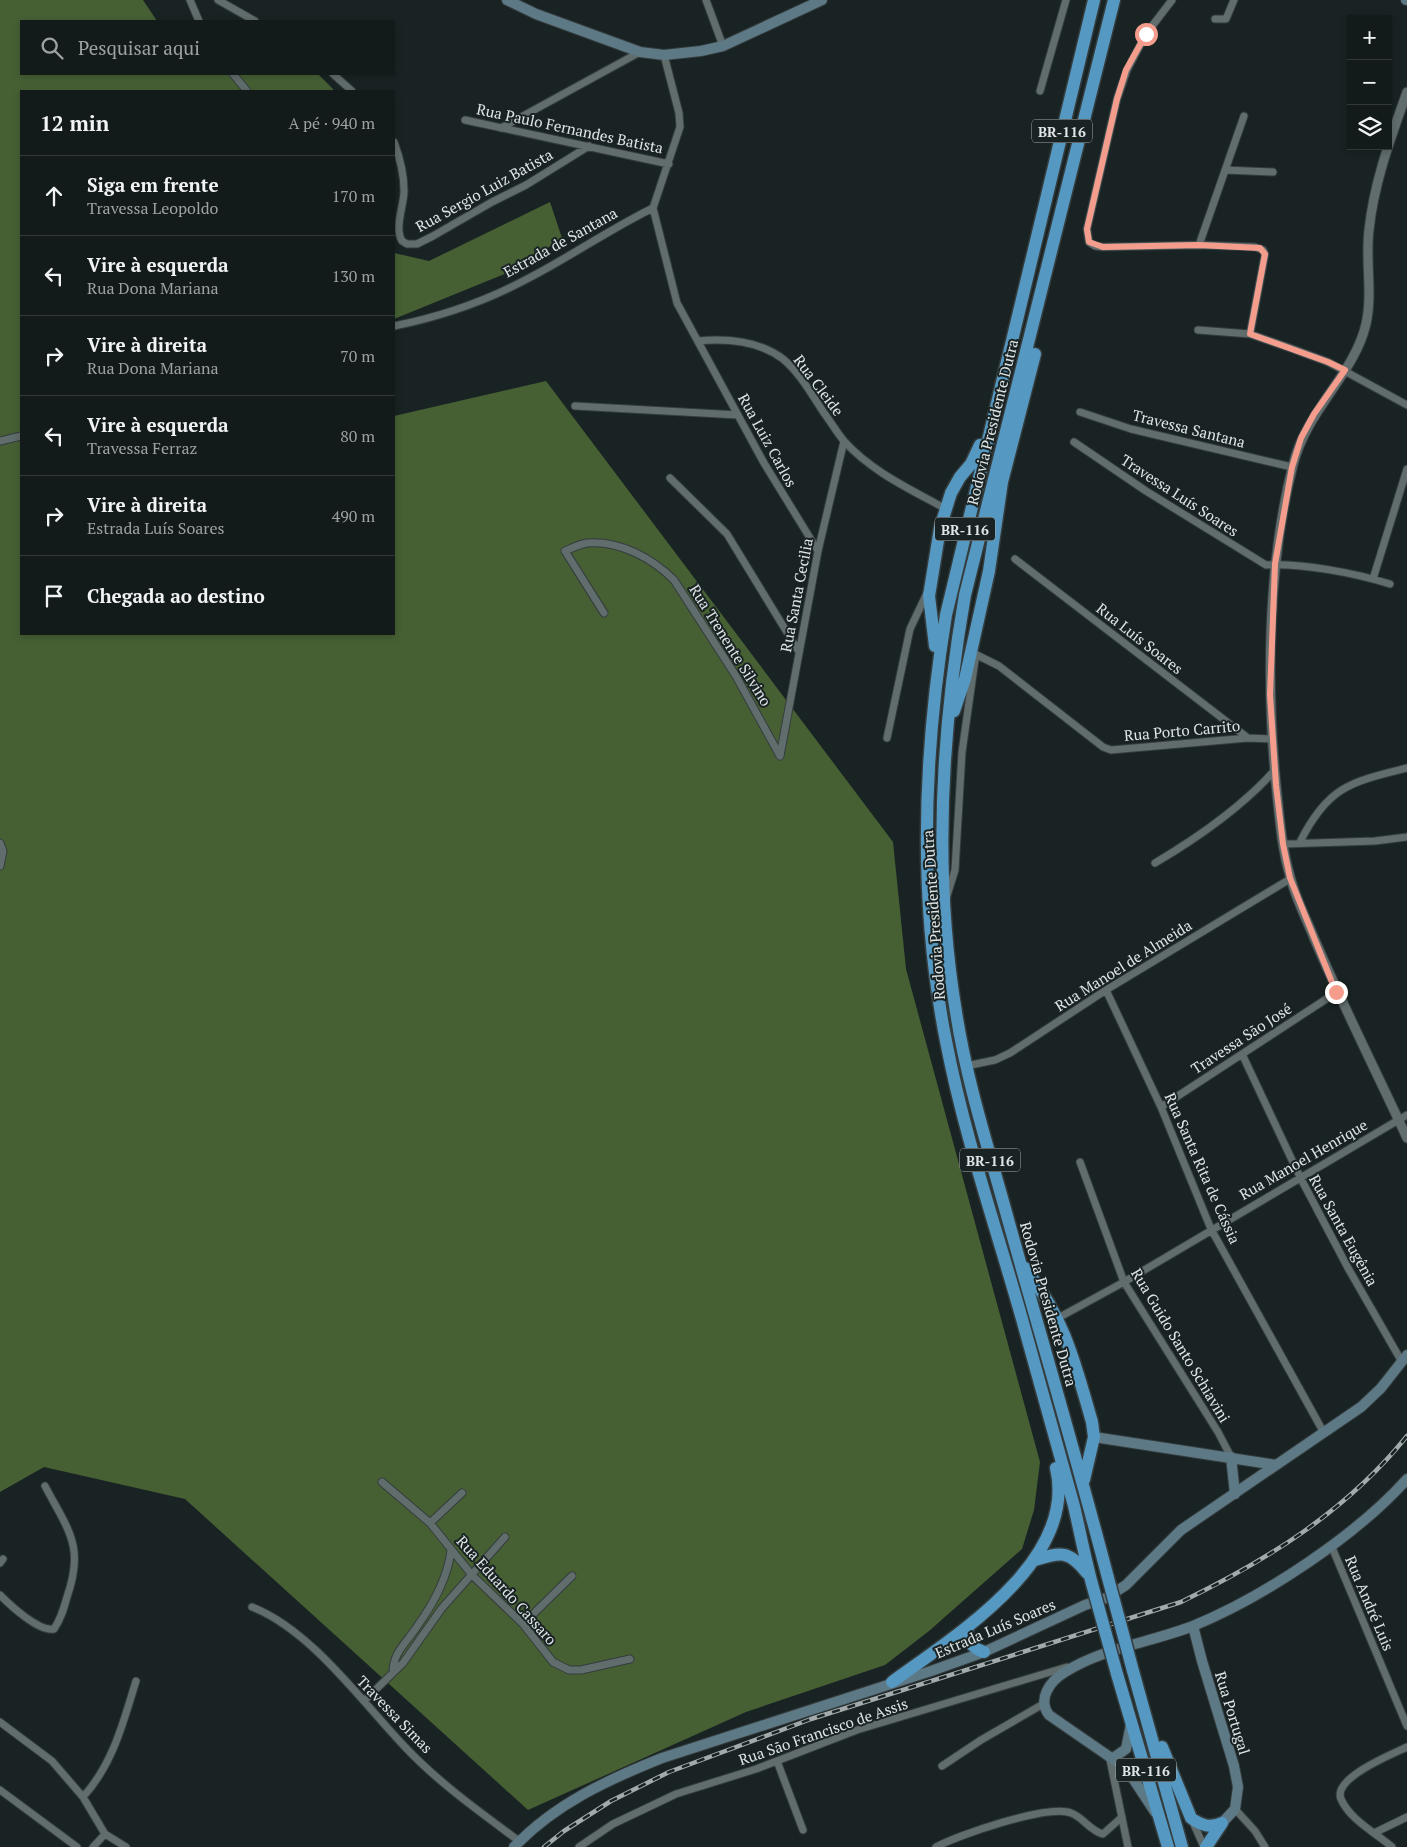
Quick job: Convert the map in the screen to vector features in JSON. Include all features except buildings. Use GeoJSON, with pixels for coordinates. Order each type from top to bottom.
{"type":"FeatureCollection","features":[{"type":"Feature","properties":{"kind":"highway"},"geometry":{"type":"LineString","coordinates":[[1087,0],[1089,17]]}},
{"type":"Feature","properties":{"kind":"highway","name":"Rodovia Presidente Dutra"},"geometry":{"type":"LineString","coordinates":[[1094,0],[946,615],[936,672],[927,822],[926,882],[945,1038],[956,1089],[1074,1508],[1091,1580],[1117,1674],[1168,1847]]}},
{"type":"Feature","properties":{"kind":"highway","name":"Rodovia Presidente Dutra"},"geometry":{"type":"LineString","coordinates":[[1115,0],[965,595],[953,665],[943,785],[942,846],[945,901],[956,1011],[976,1110],[1083,1483],[1132,1671],[1182,1847]]}},
{"type":"Feature","properties":{"kind":"highway"},"geometry":{"type":"LineString","coordinates":[[927,822],[922,807],[935,636],[928,600],[930,588],[946,508],[960,477],[978,452],[999,369],[1030,262]]}},
{"type":"Feature","properties":{"kind":"highway"},"geometry":{"type":"LineString","coordinates":[[948,730],[974,650],[989,571],[1002,482],[1036,353],[1040,299]]}},
{"type":"Feature","properties":{"kind":"highway"},"geometry":{"type":"LineString","coordinates":[[892,1682],[968,1626],[1035,1560],[1052,1528],[1058,1498],[1058,1477],[1012,1305],[997,1238]]}},
{"type":"Feature","properties":{"kind":"highway"},"geometry":{"type":"LineString","coordinates":[[1020,1263],[1044,1292],[1058,1318],[1072,1353],[1094,1437],[1083,1483]]}},
{"type":"Feature","properties":{"kind":"highway"},"geometry":{"type":"LineString","coordinates":[[1035,1560],[1053,1554],[1069,1555],[1078,1561],[1091,1580]]}},
{"type":"Feature","properties":{"kind":"highway"},"geometry":{"type":"LineString","coordinates":[[968,1626],[967,1638],[970,1643],[984,1652]]}},
{"type":"Feature","properties":{"kind":"highway"},"geometry":{"type":"LineString","coordinates":[[1148,1729],[1161,1745],[1191,1818],[1199,1824],[1209,1826],[1222,1823]]}},
{"type":"Feature","properties":{"kind":"highway"},"geometry":{"type":"LineString","coordinates":[[1205,1847],[1222,1823]]}},
{"type":"Feature","properties":{"kind":"main road"},"geometry":{"type":"LineString","coordinates":[[507,0],[536,14],[640,52],[664,55],[723,46],[822,0]]}},
{"type":"Feature","properties":{"kind":"main road","name":"Estrada Luís Soares"},"geometry":{"type":"LineString","coordinates":[[517,1844],[560,1808],[610,1779],[662,1758],[984,1652],[1121,1589],[1172,1537],[1361,1407],[1405,1358]]}},
{"type":"Feature","properties":{"kind":"main road"},"geometry":{"type":"LineString","coordinates":[[1094,1437],[1231,1457],[1276,1466]]}},
{"type":"Feature","properties":{"kind":"main road"},"geometry":{"type":"LineString","coordinates":[[1231,1457],[1235,1494]]}},
{"type":"Feature","properties":{"kind":"main road"},"geometry":{"type":"LineString","coordinates":[[1161,1822],[1134,1780],[1111,1756],[1053,1719],[1046,1711],[1047,1689],[1066,1671],[1084,1662],[1193,1626],[1248,1599],[1331,1545],[1371,1515],[1407,1478]]}},
{"type":"Feature","properties":{"kind":"main road","name":"Rua Portugal"},"geometry":{"type":"LineString","coordinates":[[1193,1626],[1234,1766],[1238,1788],[1235,1810]]}},
{"type":"Feature","properties":{"kind":"main road"},"geometry":{"type":"LineString","coordinates":[[1111,1756],[1126,1749],[1131,1718]]}},
{"type":"Feature","properties":{"kind":"main road"},"geometry":{"type":"LineString","coordinates":[[1222,1823],[1235,1810]]}},
{"type":"Feature","properties":{"kind":"street"},"geometry":{"type":"LineString","coordinates":[[190,0],[199,20]]}},
{"type":"Feature","properties":{"kind":"street"},"geometry":{"type":"LineString","coordinates":[[218,0],[253,20]]}},
{"type":"Feature","properties":{"kind":"street"},"geometry":{"type":"LineString","coordinates":[[706,0],[723,46]]}},
{"type":"Feature","properties":{"kind":"street"},"geometry":{"type":"LineString","coordinates":[[1040,91],[1066,0]]}},
{"type":"Feature","properties":{"kind":"street"},"geometry":{"type":"LineString","coordinates":[[1172,0],[1146,34],[1126,70],[1117,99],[1087,229],[1089,242],[1103,247],[1199,245],[1256,247],[1263,250],[1265,254],[1250,334]]}},
{"type":"Feature","properties":{"kind":"street"},"geometry":{"type":"LineString","coordinates":[[1215,19],[1226,19],[1234,0]]}},
{"type":"Feature","properties":{"kind":"street"},"geometry":{"type":"LineString","coordinates":[[501,128],[640,52]]}},
{"type":"Feature","properties":{"kind":"street"},"geometry":{"type":"LineString","coordinates":[[664,55],[679,113],[680,127],[653,208],[671,287],[677,303],[698,341]]}},
{"type":"Feature","properties":{"kind":"street"},"geometry":{"type":"LineString","coordinates":[[234,75],[246,90]]}},
{"type":"Feature","properties":{"kind":"street"},"geometry":{"type":"LineString","coordinates":[[335,75],[351,90]]}},
{"type":"Feature","properties":{"kind":"street"},"geometry":{"type":"LineString","coordinates":[[1407,92],[1388,147],[1372,207],[1368,234],[1369,303],[1366,325],[1356,350],[1345,370],[1314,414],[1301,438],[1292,467],[1275,564],[1270,695],[1272,739],[1283,844],[1290,878],[1336,992],[1403,1118],[1407,1138]]}},
{"type":"Feature","properties":{"kind":"street"},"geometry":{"type":"LineString","coordinates":[[1199,245],[1244,116]]}},
{"type":"Feature","properties":{"kind":"street","name":"Rua Paulo Fernandes Batista"},"geometry":{"type":"LineString","coordinates":[[465,120],[669,164]]}},
{"type":"Feature","properties":{"kind":"street","name":"Rua Sergio Luiz Batista"},"geometry":{"type":"LineString","coordinates":[[395,145],[402,166],[404,191],[399,233],[402,241],[408,244],[417,244],[433,236],[526,185],[588,146]]}},
{"type":"Feature","properties":{"kind":"street"},"geometry":{"type":"LineString","coordinates":[[1225,170],[1273,172]]}},
{"type":"Feature","properties":{"kind":"street","name":"Estrada de Santana"},"geometry":{"type":"LineString","coordinates":[[395,326],[415,322],[477,301],[526,280],[619,225],[653,208]]}},
{"type":"Feature","properties":{"kind":"street"},"geometry":{"type":"LineString","coordinates":[[1198,330],[1250,334],[1328,362],[1407,404]]}},
{"type":"Feature","properties":{"kind":"street","name":"Rua Luiz Carlos"},"geometry":{"type":"LineString","coordinates":[[698,341],[764,463],[818,550]]}},
{"type":"Feature","properties":{"kind":"street","name":"Rua Cleide"},"geometry":{"type":"LineString","coordinates":[[698,341],[738,341],[764,349],[782,359],[799,377],[844,441],[882,474],[946,508]]}},
{"type":"Feature","properties":{"kind":"street"},"geometry":{"type":"LineString","coordinates":[[575,406],[738,415]]}},
{"type":"Feature","properties":{"kind":"street","name":"Travessa Santana"},"geometry":{"type":"LineString","coordinates":[[1080,412],[1131,429],[1292,467]]}},
{"type":"Feature","properties":{"kind":"street"},"geometry":{"type":"LineString","coordinates":[[0,441],[20,436]]}},
{"type":"Feature","properties":{"kind":"street","name":"Rua Santa Cecilia"},"geometry":{"type":"LineString","coordinates":[[780,756],[818,550],[844,441]]}},
{"type":"Feature","properties":{"kind":"street","name":"Travessa Luís Soares"},"geometry":{"type":"LineString","coordinates":[[1074,442],[1230,544],[1266,564],[1373,579],[1390,584]]}},
{"type":"Feature","properties":{"kind":"street"},"geometry":{"type":"LineString","coordinates":[[1373,579],[1407,469]]}},
{"type":"Feature","properties":{"kind":"street"},"geometry":{"type":"LineString","coordinates":[[670,478],[727,534],[799,652]]}},
{"type":"Feature","properties":{"kind":"street","name":"Rua Trenente Silvino"},"geometry":{"type":"LineString","coordinates":[[604,613],[565,551],[585,543],[612,544],[646,557],[674,580],[736,676],[780,756]]}},
{"type":"Feature","properties":{"kind":"street","name":"Rua Luís Soares"},"geometry":{"type":"LineString","coordinates":[[1015,559],[1248,738]]}},
{"type":"Feature","properties":{"kind":"street"},"geometry":{"type":"LineString","coordinates":[[887,738],[910,629],[930,588]]}},
{"type":"Feature","properties":{"kind":"street"},"geometry":{"type":"LineString","coordinates":[[945,901],[955,870],[962,752],[974,650]]}},
{"type":"Feature","properties":{"kind":"street","name":"Rua Porto Carrito"},"geometry":{"type":"LineString","coordinates":[[974,650],[999,666],[1103,747],[1111,750],[1248,738],[1272,739]]}},
{"type":"Feature","properties":{"kind":"street"},"geometry":{"type":"LineString","coordinates":[[1300,842],[1327,803],[1344,788],[1358,780],[1407,768]]}},
{"type":"Feature","properties":{"kind":"street"},"geometry":{"type":"LineString","coordinates":[[1155,863],[1195,839],[1261,786],[1275,770]]}},
{"type":"Feature","properties":{"kind":"street"},"geometry":{"type":"LineString","coordinates":[[1283,844],[1376,841],[1407,837]]}},
{"type":"Feature","properties":{"kind":"street"},"geometry":{"type":"LineString","coordinates":[[0,843],[3,851],[0,866]]}},
{"type":"Feature","properties":{"kind":"street","name":"Rua Manoel de Almeida"},"geometry":{"type":"LineString","coordinates":[[966,1066],[995,1060],[1010,1053],[1106,990],[1290,878]]}},
{"type":"Feature","properties":{"kind":"street","name":"Rua Santa Rita de Cássia"},"geometry":{"type":"LineString","coordinates":[[1106,990],[1161,1107],[1211,1229],[1324,1433]]}},
{"type":"Feature","properties":{"kind":"street","name":"Travessa São José"},"geometry":{"type":"LineString","coordinates":[[1161,1107],[1336,992]]}},
{"type":"Feature","properties":{"kind":"street","name":"Rua Santa Eugênia"},"geometry":{"type":"LineString","coordinates":[[1242,1054],[1300,1177],[1348,1268],[1405,1358]]}},
{"type":"Feature","properties":{"kind":"street","name":"Rua Manoel Henrique"},"geometry":{"type":"LineString","coordinates":[[1058,1318],[1124,1282],[1211,1229],[1403,1118]]}},
{"type":"Feature","properties":{"kind":"street","name":"Rua Guido Santo Schiavini"},"geometry":{"type":"LineString","coordinates":[[1080,1162],[1124,1282],[1218,1432],[1231,1457]]}},
{"type":"Feature","properties":{"kind":"street","name":"Rua Eduardo Cassaro"},"geometry":{"type":"LineString","coordinates":[[382,1482],[430,1523],[472,1575],[523,1624],[553,1662],[568,1670],[581,1670],[630,1659]]}},
{"type":"Feature","properties":{"kind":"street"},"geometry":{"type":"LineString","coordinates":[[0,1595],[31,1621],[41,1626],[51,1629],[59,1622],[76,1568],[75,1550],[71,1536],[45,1486]]}},
{"type":"Feature","properties":{"kind":"street"},"geometry":{"type":"LineString","coordinates":[[430,1523],[462,1493]]}},
{"type":"Feature","properties":{"kind":"street"},"geometry":{"type":"LineString","coordinates":[[364,1702],[413,1650],[442,1608],[505,1536]]}},
{"type":"Feature","properties":{"kind":"street","name":"Rua André Luis"},"geometry":{"type":"LineString","coordinates":[[1331,1545],[1407,1726]]}},
{"type":"Feature","properties":{"kind":"street"},"geometry":{"type":"LineString","coordinates":[[393,1672],[394,1660],[400,1648],[417,1628],[444,1579],[451,1550]]}},
{"type":"Feature","properties":{"kind":"street"},"geometry":{"type":"LineString","coordinates":[[523,1624],[572,1576]]}},
{"type":"Feature","properties":{"kind":"street","name":"Travessa Simas"},"geometry":{"type":"LineString","coordinates":[[252,1607],[276,1618],[292,1629],[406,1748],[517,1844]]}},
{"type":"Feature","properties":{"kind":"street","name":"Rua São Francisco de Assis"},"geometry":{"type":"LineString","coordinates":[[579,1847],[613,1824],[676,1794],[777,1761],[857,1730],[1084,1662]]}},
{"type":"Feature","properties":{"kind":"street"},"geometry":{"type":"LineString","coordinates":[[83,1797],[98,1781],[108,1765],[136,1681]]}},
{"type":"Feature","properties":{"kind":"street"},"geometry":{"type":"LineString","coordinates":[[942,1766],[981,1740],[1045,1703]]}},
{"type":"Feature","properties":{"kind":"street"},"geometry":{"type":"LineString","coordinates":[[0,1722],[52,1761],[83,1797],[105,1834],[126,1847]]}},
{"type":"Feature","properties":{"kind":"street"},"geometry":{"type":"LineString","coordinates":[[1392,1847],[1357,1819],[1341,1800],[1342,1788],[1347,1780],[1369,1766],[1407,1747]]}},
{"type":"Feature","properties":{"kind":"street"},"geometry":{"type":"LineString","coordinates":[[1111,1756],[1128,1847]]}},
{"type":"Feature","properties":{"kind":"street"},"geometry":{"type":"LineString","coordinates":[[777,1761],[803,1830]]}},
{"type":"Feature","properties":{"kind":"street"},"geometry":{"type":"LineString","coordinates":[[0,1790],[77,1847]]}},
{"type":"Feature","properties":{"kind":"street"},"geometry":{"type":"LineString","coordinates":[[1235,1810],[1256,1831],[1265,1847]]}},
{"type":"Feature","properties":{"kind":"street"},"geometry":{"type":"LineString","coordinates":[[936,1847],[952,1838],[987,1827],[1055,1812],[1071,1813],[1095,1831],[1103,1834],[1122,1817]]}},
{"type":"Feature","properties":{"kind":"street"},"geometry":{"type":"LineString","coordinates":[[1374,1833],[1407,1817]]}},
{"type":"Feature","properties":{"kind":"street"},"geometry":{"type":"LineString","coordinates":[[1191,1818],[1205,1847]]}},
{"type":"Feature","properties":{"kind":"street"},"geometry":{"type":"LineString","coordinates":[[93,1847],[105,1834]]}},
{"type":"Feature","properties":{"kind":"green space"},"geometry":{"type":"Polygon","coordinates":[[[0,0],[143,0],[156,20],[20,20],[20,75],[319,75],[334,90],[20,90],[20,635],[395,635],[395,416],[546,381],[893,842],[906,969],[1040,1462],[1034,1510],[1022,1549],[929,1631],[885,1665],[746,1712],[528,1810],[185,1499],[44,1467],[0,1492],[0,0]]]}},
{"type":"Feature","properties":{"kind":"green space"},"geometry":{"type":"Polygon","coordinates":[[[550,202],[562,238],[517,269],[395,319],[395,253],[429,261],[550,202]]]}},
{"type":"Feature","properties":{"kind":"railway"},"geometry":{"type":"LineString","coordinates":[[544,1847],[564,1831],[611,1801],[669,1772],[811,1719],[1181,1602],[1274,1551],[1332,1511],[1384,1463],[1407,1436]]}},
{"type":"Feature","properties":{"kind":"route"},"geometry":{"type":"LineString","coordinates":[[1146,34],[1126,70],[1117,99],[1087,229],[1089,242],[1095,246],[1103,247],[1199,245],[1260,248],[1265,254],[1250,334],[1345,370],[1314,414],[1301,438],[1292,467],[1275,564],[1270,695],[1276,785],[1283,844],[1290,878],[1336,992]]}}]}
